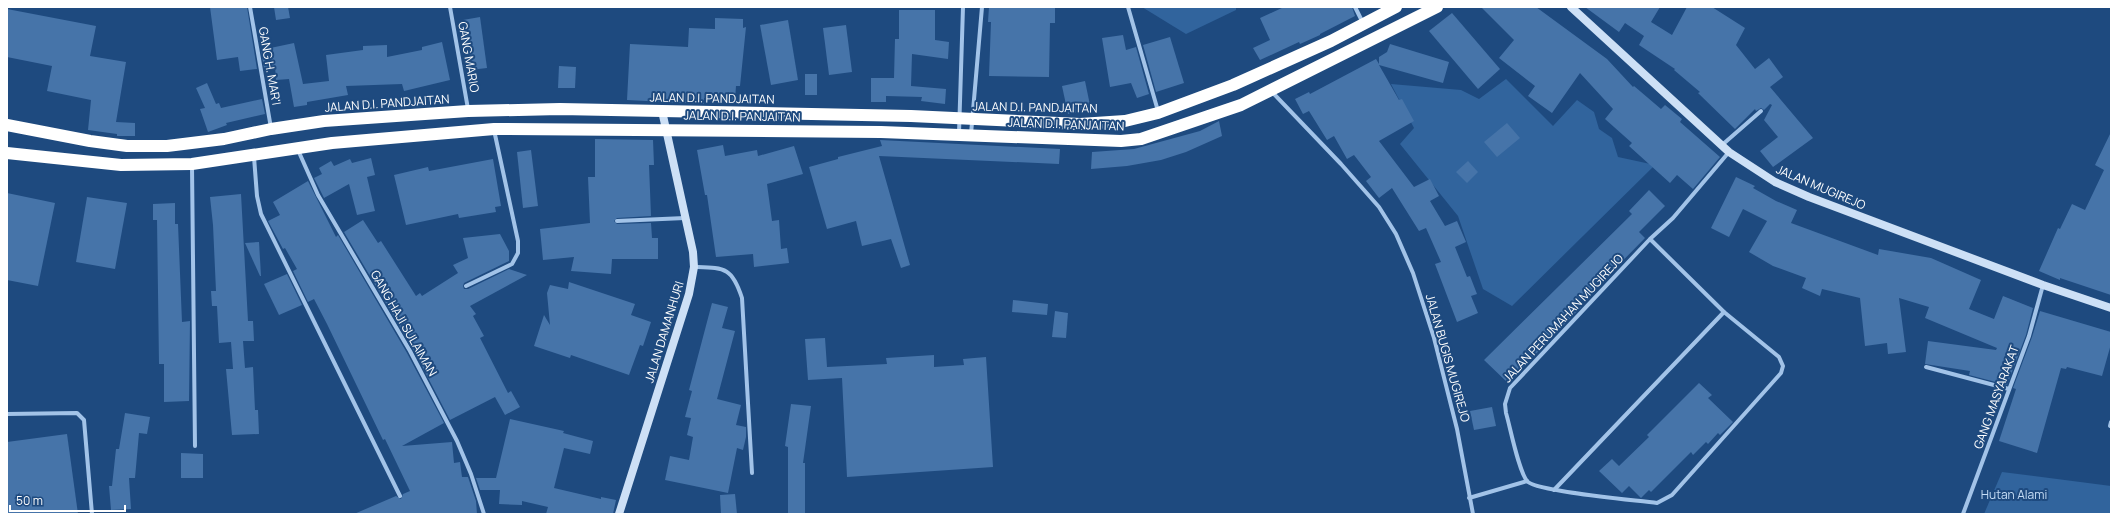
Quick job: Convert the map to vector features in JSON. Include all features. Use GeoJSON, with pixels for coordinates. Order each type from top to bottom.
{"type":"FeatureCollection","features":[{"type":"Feature","properties":{"kind":"highway","name":"JALAN D.I. PANDJAITAN"},"geometry":{"type":"LineString","coordinates":[[7,125],[90,141],[126,146],[166,146],[224,139],[271,128],[324,121],[468,111],[560,109],[911,116],[1080,124],[1125,121],[1158,113],[1233,85],[1331,41],[1396,7]]}},
{"type":"Feature","properties":{"kind":"highway","name":"JALAN D.I. PANJAITAN"},"geometry":{"type":"LineString","coordinates":[[665,129],[959,135],[1121,141],[1141,139],[1241,105],[1270,89],[1437,7]]}},
{"type":"Feature","properties":{"kind":"highway"},"geometry":{"type":"LineString","coordinates":[[7,152],[120,165],[192,164],[297,148],[382,138],[494,130],[665,129]]}},
{"type":"Feature","properties":{"kind":"highway"},"geometry":{"type":"LineString","coordinates":[[120,165],[126,146]]}},
{"type":"Feature","properties":{"kind":"street","name":"GANG H. MAR'I"},"geometry":{"type":"LineString","coordinates":[[250,7],[271,128]]}},
{"type":"Feature","properties":{"kind":"street","name":"GANG MARIO"},"geometry":{"type":"LineString","coordinates":[[450,7],[468,111]]}},
{"type":"Feature","properties":{"kind":"street"},"geometry":{"type":"LineString","coordinates":[[959,135],[963,7]]}},
{"type":"Feature","properties":{"kind":"street"},"geometry":{"type":"LineString","coordinates":[[971,136],[982,7]]}},
{"type":"Feature","properties":{"kind":"street"},"geometry":{"type":"LineString","coordinates":[[1128,7],[1158,113]]}},
{"type":"Feature","properties":{"kind":"street"},"geometry":{"type":"LineString","coordinates":[[1355,7],[1364,24]]}},
{"type":"Feature","properties":{"kind":"street","name":"JALAN MUGIREJO"},"geometry":{"type":"LineString","coordinates":[[1571,7],[1729,152],[1786,188],[2043,285],[2110,307]]}},
{"type":"Feature","properties":{"kind":"street","name":"JALAN BUGIS MUGIREJO"},"geometry":{"type":"LineString","coordinates":[[1270,89],[1341,164],[1379,207],[1396,234],[1413,273],[1434,338],[1457,429],[1473,514]]}},
{"type":"Feature","properties":{"kind":"street","name":"JALAN DAMANHURI"},"geometry":{"type":"LineString","coordinates":[[619,514],[689,294],[694,267],[694,252],[662,111]]}},
{"type":"Feature","properties":{"kind":"street"},"geometry":{"type":"LineString","coordinates":[[1721,145],[1761,111]]}},
{"type":"Feature","properties":{"kind":"street"},"geometry":{"type":"LineString","coordinates":[[466,286],[512,264],[518,253],[518,241],[494,130]]}},
{"type":"Feature","properties":{"kind":"street","name":"GANG HAJI SULAIMAN"},"geometry":{"type":"LineString","coordinates":[[297,148],[318,194],[410,351],[457,441],[471,474],[484,513]]}},
{"type":"Feature","properties":{"kind":"street","name":"JALAN PERUMAHAN MUGIREJO"},"geometry":{"type":"LineString","coordinates":[[1527,481],[1521,469],[1506,413],[1505,404],[1510,388],[1650,239],[1673,218],[1729,152]]}},
{"type":"Feature","properties":{"kind":"street"},"geometry":{"type":"LineString","coordinates":[[254,154],[257,196],[261,214],[400,496]]}},
{"type":"Feature","properties":{"kind":"street"},"geometry":{"type":"LineString","coordinates":[[192,164],[195,446]]}},
{"type":"Feature","properties":{"kind":"street"},"geometry":{"type":"LineString","coordinates":[[617,221],[686,218]]}},
{"type":"Feature","properties":{"kind":"street"},"geometry":{"type":"LineString","coordinates":[[1469,498],[1527,481],[1554,490],[1657,503],[1672,495],[1781,373],[1783,366],[1779,357],[1724,312],[1650,239]]}},
{"type":"Feature","properties":{"kind":"street"},"geometry":{"type":"LineString","coordinates":[[694,267],[716,268],[730,273],[737,282],[742,298],[752,472]]}},
{"type":"Feature","properties":{"kind":"street","name":"GANG MASYARAKAT"},"geometry":{"type":"LineString","coordinates":[[1963,514],[2029,336],[2043,285]]}},
{"type":"Feature","properties":{"kind":"street"},"geometry":{"type":"LineString","coordinates":[[1554,490],[1724,312]]}},
{"type":"Feature","properties":{"kind":"street"},"geometry":{"type":"LineString","coordinates":[[1926,367],[2009,389]]}},
{"type":"Feature","properties":{"kind":"street"},"geometry":{"type":"LineString","coordinates":[[7,414],[76,413],[84,420],[92,514]]}},
{"type":"Feature","properties":{"kind":"green space"},"geometry":{"type":"Polygon","coordinates":[[[1142,7],[1236,7],[1236,10],[1186,34],[1142,7]]]}},
{"type":"Feature","properties":{"kind":"green space"},"geometry":{"type":"Polygon","coordinates":[[[1506,79],[1553,126],[1577,100],[1594,112],[1599,129],[1612,138],[1618,157],[1655,165],[1512,306],[1483,289],[1458,216],[1400,144],[1414,128],[1391,84],[1461,90],[1479,99],[1506,79]]]}},
{"type":"Feature","properties":{"kind":"green space","name":"Hutan Alami"},"geometry":{"type":"Polygon","coordinates":[[[2002,472],[2111,486],[2111,514],[1984,514],[2002,472]]]}},
{"type":"Feature","properties":{"kind":"building"},"geometry":{"type":"Polygon","coordinates":[[[210,7],[247,7],[257,69],[240,71],[238,57],[217,60],[210,7]]]}},
{"type":"Feature","properties":{"kind":"building"},"geometry":{"type":"Polygon","coordinates":[[[274,7],[288,7],[290,18],[276,20],[274,7]]]}},
{"type":"Feature","properties":{"kind":"building"},"geometry":{"type":"Polygon","coordinates":[[[989,7],[1055,7],[1055,23],[1050,23],[1049,77],[989,76],[991,22],[988,22],[989,7]]]}},
{"type":"Feature","properties":{"kind":"building"},"geometry":{"type":"Polygon","coordinates":[[[1284,7],[1352,7],[1355,16],[1320,35],[1300,44],[1299,42],[1260,60],[1253,48],[1270,40],[1260,18],[1284,7]]]}},
{"type":"Feature","properties":{"kind":"building"},"geometry":{"type":"Polygon","coordinates":[[[1481,7],[1536,7],[1607,59],[1633,87],[1634,86],[1661,109],[1665,105],[1682,119],[1680,122],[1720,157],[1693,189],[1677,175],[1670,183],[1629,146],[1632,143],[1605,119],[1613,109],[1580,73],[1552,113],[1528,96],[1535,86],[1499,58],[1514,40],[1481,7]]]}},
{"type":"Feature","properties":{"kind":"building"},"geometry":{"type":"Polygon","coordinates":[[[1585,7],[1660,7],[1651,22],[1672,35],[1687,7],[1712,7],[1745,28],[1736,45],[1755,69],[1769,58],[1783,77],[1770,87],[1813,138],[1773,167],[1760,151],[1778,137],[1764,120],[1772,105],[1770,104],[1764,110],[1761,108],[1756,111],[1755,109],[1735,129],[1698,93],[1700,92],[1674,70],[1675,69],[1639,45],[1644,36],[1625,23],[1619,32],[1585,7]]]}},
{"type":"Feature","properties":{"kind":"building"},"geometry":{"type":"Polygon","coordinates":[[[7,9],[96,26],[90,56],[126,62],[116,122],[135,123],[135,136],[117,136],[117,134],[88,130],[91,100],[47,91],[52,66],[7,57],[7,9]]]}},
{"type":"Feature","properties":{"kind":"building"},"geometry":{"type":"Polygon","coordinates":[[[899,10],[935,10],[935,40],[949,42],[948,59],[912,54],[911,86],[946,89],[945,104],[921,101],[922,97],[886,96],[886,102],[871,102],[871,78],[894,78],[895,39],[899,39],[899,10]]]}},
{"type":"Feature","properties":{"kind":"building"},"geometry":{"type":"Polygon","coordinates":[[[1452,13],[1500,69],[1478,89],[1429,31],[1452,13]]]}},
{"type":"Feature","properties":{"kind":"building"},"geometry":{"type":"Polygon","coordinates":[[[480,17],[487,68],[470,70],[463,20],[480,17]]]}},
{"type":"Feature","properties":{"kind":"building"},"geometry":{"type":"Polygon","coordinates":[[[715,18],[743,19],[743,28],[746,27],[740,86],[736,86],[735,100],[704,98],[704,104],[627,100],[630,44],[688,47],[689,28],[715,29],[715,18]]]}},
{"type":"Feature","properties":{"kind":"building"},"geometry":{"type":"Polygon","coordinates":[[[788,20],[798,80],[771,85],[760,25],[788,20]]]}},
{"type":"Feature","properties":{"kind":"building"},"geometry":{"type":"Polygon","coordinates":[[[846,25],[852,72],[829,75],[823,28],[846,25]]]}},
{"type":"Feature","properties":{"kind":"building"},"geometry":{"type":"Polygon","coordinates":[[[1123,35],[1126,50],[1136,47],[1149,94],[1137,98],[1131,83],[1110,87],[1102,38],[1123,35]]]}},
{"type":"Feature","properties":{"kind":"building"},"geometry":{"type":"Polygon","coordinates":[[[1170,37],[1184,83],[1156,92],[1143,45],[1170,37]]]}},
{"type":"Feature","properties":{"kind":"building"},"geometry":{"type":"Polygon","coordinates":[[[442,42],[450,80],[404,91],[402,84],[346,86],[348,95],[307,102],[307,105],[294,107],[289,79],[276,80],[275,66],[264,68],[261,50],[294,43],[303,84],[329,81],[326,55],[363,50],[363,46],[387,45],[387,57],[422,50],[422,47],[442,42]]]}},
{"type":"Feature","properties":{"kind":"building"},"geometry":{"type":"Polygon","coordinates":[[[1390,44],[1449,62],[1443,83],[1379,65],[1399,100],[1402,99],[1414,121],[1379,141],[1414,187],[1430,179],[1439,196],[1430,201],[1445,226],[1457,221],[1466,242],[1455,247],[1467,277],[1470,276],[1477,294],[1471,296],[1478,313],[1457,322],[1435,264],[1441,262],[1426,228],[1419,231],[1392,188],[1379,198],[1366,181],[1371,177],[1354,155],[1347,159],[1334,136],[1327,140],[1309,111],[1303,114],[1295,99],[1309,92],[1310,94],[1376,59],[1379,64],[1379,57],[1387,52],[1390,44]]]}},
{"type":"Feature","properties":{"kind":"building"},"geometry":{"type":"Polygon","coordinates":[[[559,66],[576,67],[575,88],[558,88],[559,66]]]}},
{"type":"Feature","properties":{"kind":"building"},"geometry":{"type":"Polygon","coordinates":[[[805,74],[817,74],[817,95],[805,95],[805,74]]]}},
{"type":"Feature","properties":{"kind":"building"},"geometry":{"type":"Polygon","coordinates":[[[1085,81],[1091,110],[1068,114],[1062,86],[1085,81]]]}},
{"type":"Feature","properties":{"kind":"building"},"geometry":{"type":"Polygon","coordinates":[[[207,83],[216,104],[219,103],[221,108],[262,99],[265,114],[226,123],[227,125],[208,132],[200,109],[205,108],[196,88],[207,83]]]}},
{"type":"Feature","properties":{"kind":"building"},"geometry":{"type":"Polygon","coordinates":[[[1219,121],[1222,136],[1186,152],[1161,160],[1127,166],[1091,169],[1092,152],[1134,149],[1200,131],[1219,121]]]}},
{"type":"Feature","properties":{"kind":"building"},"geometry":{"type":"Polygon","coordinates":[[[1507,123],[1520,138],[1497,157],[1484,142],[1507,123]]]}},
{"type":"Feature","properties":{"kind":"building"},"geometry":{"type":"Polygon","coordinates":[[[2111,132],[2111,295],[2060,278],[2060,280],[2039,271],[2058,228],[2060,229],[2072,204],[2085,210],[2104,170],[2095,165],[2111,132]]]}},
{"type":"Feature","properties":{"kind":"building"},"geometry":{"type":"Polygon","coordinates":[[[595,139],[653,140],[654,165],[649,165],[651,216],[617,218],[614,221],[617,224],[651,223],[652,238],[658,238],[658,259],[612,259],[611,274],[571,271],[574,257],[543,260],[540,229],[590,223],[588,177],[595,177],[595,139]]]}},
{"type":"Feature","properties":{"kind":"building"},"geometry":{"type":"Polygon","coordinates":[[[880,140],[1060,149],[1059,164],[879,156],[910,265],[901,268],[891,239],[862,246],[856,221],[827,229],[809,167],[838,159],[838,157],[882,146],[880,140]]]}},
{"type":"Feature","properties":{"kind":"building"},"geometry":{"type":"Polygon","coordinates":[[[723,145],[725,156],[757,150],[758,156],[794,146],[803,174],[767,184],[772,221],[779,220],[781,249],[787,248],[789,263],[754,267],[753,254],[716,257],[707,195],[705,195],[697,150],[723,145]]]}},
{"type":"Feature","properties":{"kind":"building"},"geometry":{"type":"Polygon","coordinates":[[[531,150],[538,206],[523,208],[517,152],[531,150]]]}},
{"type":"Feature","properties":{"kind":"building"},"geometry":{"type":"Polygon","coordinates":[[[371,158],[375,175],[367,177],[375,211],[357,215],[349,184],[324,198],[314,178],[322,174],[319,168],[331,161],[334,166],[350,159],[352,163],[371,158]]]}},
{"type":"Feature","properties":{"kind":"building"},"geometry":{"type":"Polygon","coordinates":[[[493,159],[501,206],[495,207],[496,212],[459,218],[458,214],[406,225],[394,175],[428,167],[429,171],[493,159]]]}},
{"type":"Feature","properties":{"kind":"building"},"geometry":{"type":"Polygon","coordinates":[[[1468,161],[1478,172],[1467,183],[1456,172],[1468,161]]]}},
{"type":"Feature","properties":{"kind":"building"},"geometry":{"type":"Polygon","coordinates":[[[1736,177],[1755,186],[1753,188],[1776,201],[1797,210],[1791,223],[1878,255],[1879,249],[1931,258],[1981,280],[1969,309],[1994,319],[2003,296],[2033,308],[2026,335],[2007,385],[1969,375],[1970,371],[1925,364],[1928,341],[1996,350],[1997,348],[1925,318],[1929,307],[1899,298],[1906,352],[1888,354],[1887,343],[1865,346],[1860,298],[1822,289],[1820,296],[1802,288],[1806,278],[1773,266],[1749,252],[1767,221],[1743,209],[1729,237],[1711,228],[1736,177]]]}},
{"type":"Feature","properties":{"kind":"building"},"geometry":{"type":"Polygon","coordinates":[[[308,181],[336,237],[338,235],[407,353],[444,423],[402,446],[452,442],[454,463],[460,462],[462,477],[468,477],[476,501],[477,514],[354,514],[396,496],[401,499],[403,494],[410,491],[385,439],[383,440],[314,299],[308,302],[293,271],[297,269],[285,248],[283,249],[268,221],[280,215],[273,202],[308,181]]]}},
{"type":"Feature","properties":{"kind":"building"},"geometry":{"type":"Polygon","coordinates":[[[1649,190],[1665,206],[1639,232],[1645,238],[1599,285],[1598,284],[1578,303],[1581,307],[1508,383],[1484,360],[1632,214],[1629,211],[1649,190]]]}},
{"type":"Feature","properties":{"kind":"building"},"geometry":{"type":"Polygon","coordinates":[[[7,193],[55,203],[38,286],[7,280],[7,193]]]}},
{"type":"Feature","properties":{"kind":"building"},"geometry":{"type":"Polygon","coordinates":[[[241,194],[248,321],[253,321],[254,341],[243,341],[245,368],[253,367],[255,410],[258,410],[259,434],[232,435],[226,369],[233,369],[231,342],[219,343],[217,306],[212,306],[211,291],[216,291],[213,225],[210,197],[241,194]]]}},
{"type":"Feature","properties":{"kind":"building"},"geometry":{"type":"Polygon","coordinates":[[[87,197],[127,203],[115,269],[76,262],[87,197]]]}},
{"type":"Feature","properties":{"kind":"building"},"geometry":{"type":"Polygon","coordinates":[[[175,203],[175,224],[178,224],[182,322],[190,321],[189,401],[164,402],[164,364],[159,364],[157,220],[153,220],[153,204],[175,203]]]}},
{"type":"Feature","properties":{"kind":"building"},"geometry":{"type":"Polygon","coordinates":[[[363,220],[378,243],[381,241],[416,296],[420,293],[422,296],[458,273],[453,265],[468,258],[463,238],[500,234],[509,251],[509,261],[464,283],[463,286],[464,289],[468,289],[509,269],[527,275],[470,306],[476,314],[473,316],[484,336],[480,338],[508,393],[511,391],[520,407],[505,415],[495,397],[450,420],[413,349],[344,232],[363,220]]]}},
{"type":"Feature","properties":{"kind":"building"},"geometry":{"type":"Polygon","coordinates":[[[259,242],[261,276],[245,243],[259,242]]]}},
{"type":"Feature","properties":{"kind":"building"},"geometry":{"type":"Polygon","coordinates":[[[287,274],[302,305],[279,315],[264,284],[287,274]]]}},
{"type":"Feature","properties":{"kind":"building"},"geometry":{"type":"Polygon","coordinates":[[[569,282],[635,304],[631,315],[651,322],[643,346],[640,345],[629,375],[571,355],[570,358],[534,346],[544,315],[550,325],[547,293],[550,285],[568,289],[569,282]]]}},
{"type":"Feature","properties":{"kind":"building"},"geometry":{"type":"Polygon","coordinates":[[[1013,300],[1048,304],[1047,315],[1012,312],[1013,300]]]}},
{"type":"Feature","properties":{"kind":"building"},"geometry":{"type":"Polygon","coordinates":[[[712,303],[728,307],[722,328],[735,331],[717,399],[741,405],[736,425],[746,427],[746,437],[743,450],[737,448],[728,493],[665,480],[670,456],[689,460],[693,437],[687,435],[691,418],[685,417],[692,391],[689,390],[712,303]]]}},
{"type":"Feature","properties":{"kind":"building"},"geometry":{"type":"Polygon","coordinates":[[[1055,311],[1068,313],[1066,338],[1052,337],[1055,311]]]}},
{"type":"Feature","properties":{"kind":"building"},"geometry":{"type":"Polygon","coordinates":[[[2040,311],[2111,332],[2111,344],[2102,376],[2067,367],[2066,369],[2061,368],[2037,453],[1999,441],[2016,389],[2013,388],[2040,311]]]}},
{"type":"Feature","properties":{"kind":"building"},"geometry":{"type":"Polygon","coordinates":[[[825,338],[827,367],[887,364],[886,358],[934,355],[934,367],[964,365],[963,359],[986,357],[993,467],[847,477],[842,378],[808,380],[805,339],[825,338]]]}},
{"type":"Feature","properties":{"kind":"building"},"geometry":{"type":"Polygon","coordinates":[[[1699,383],[1712,395],[1708,398],[1733,422],[1720,435],[1718,433],[1708,444],[1706,442],[1693,455],[1691,452],[1651,492],[1649,490],[1641,498],[1629,486],[1622,493],[1599,471],[1612,459],[1619,466],[1649,437],[1647,435],[1699,383]]]}},
{"type":"Feature","properties":{"kind":"building"},"geometry":{"type":"Polygon","coordinates":[[[791,404],[811,406],[803,463],[805,463],[805,514],[788,514],[788,447],[785,446],[791,404]]]}},
{"type":"Feature","properties":{"kind":"building"},"geometry":{"type":"Polygon","coordinates":[[[1492,407],[1496,426],[1474,430],[1470,411],[1492,407]]]}},
{"type":"Feature","properties":{"kind":"building"},"geometry":{"type":"Polygon","coordinates":[[[125,413],[150,417],[147,434],[139,433],[135,478],[129,478],[131,509],[111,510],[109,486],[112,486],[116,449],[119,449],[125,413]]]}},
{"type":"Feature","properties":{"kind":"building"},"geometry":{"type":"Polygon","coordinates":[[[510,419],[564,431],[563,433],[593,441],[590,454],[564,448],[554,488],[601,499],[601,497],[616,500],[613,514],[546,514],[548,507],[522,501],[522,505],[499,504],[500,490],[480,490],[476,478],[496,478],[510,419]]]}},
{"type":"Feature","properties":{"kind":"building"},"geometry":{"type":"Polygon","coordinates":[[[67,434],[78,514],[7,514],[7,442],[67,434]]]}},
{"type":"Feature","properties":{"kind":"building"},"geometry":{"type":"Polygon","coordinates":[[[181,453],[203,454],[203,478],[181,478],[181,453]]]}},
{"type":"Feature","properties":{"kind":"building"},"geometry":{"type":"Polygon","coordinates":[[[735,494],[737,514],[721,514],[720,495],[735,494]]]}}]}
